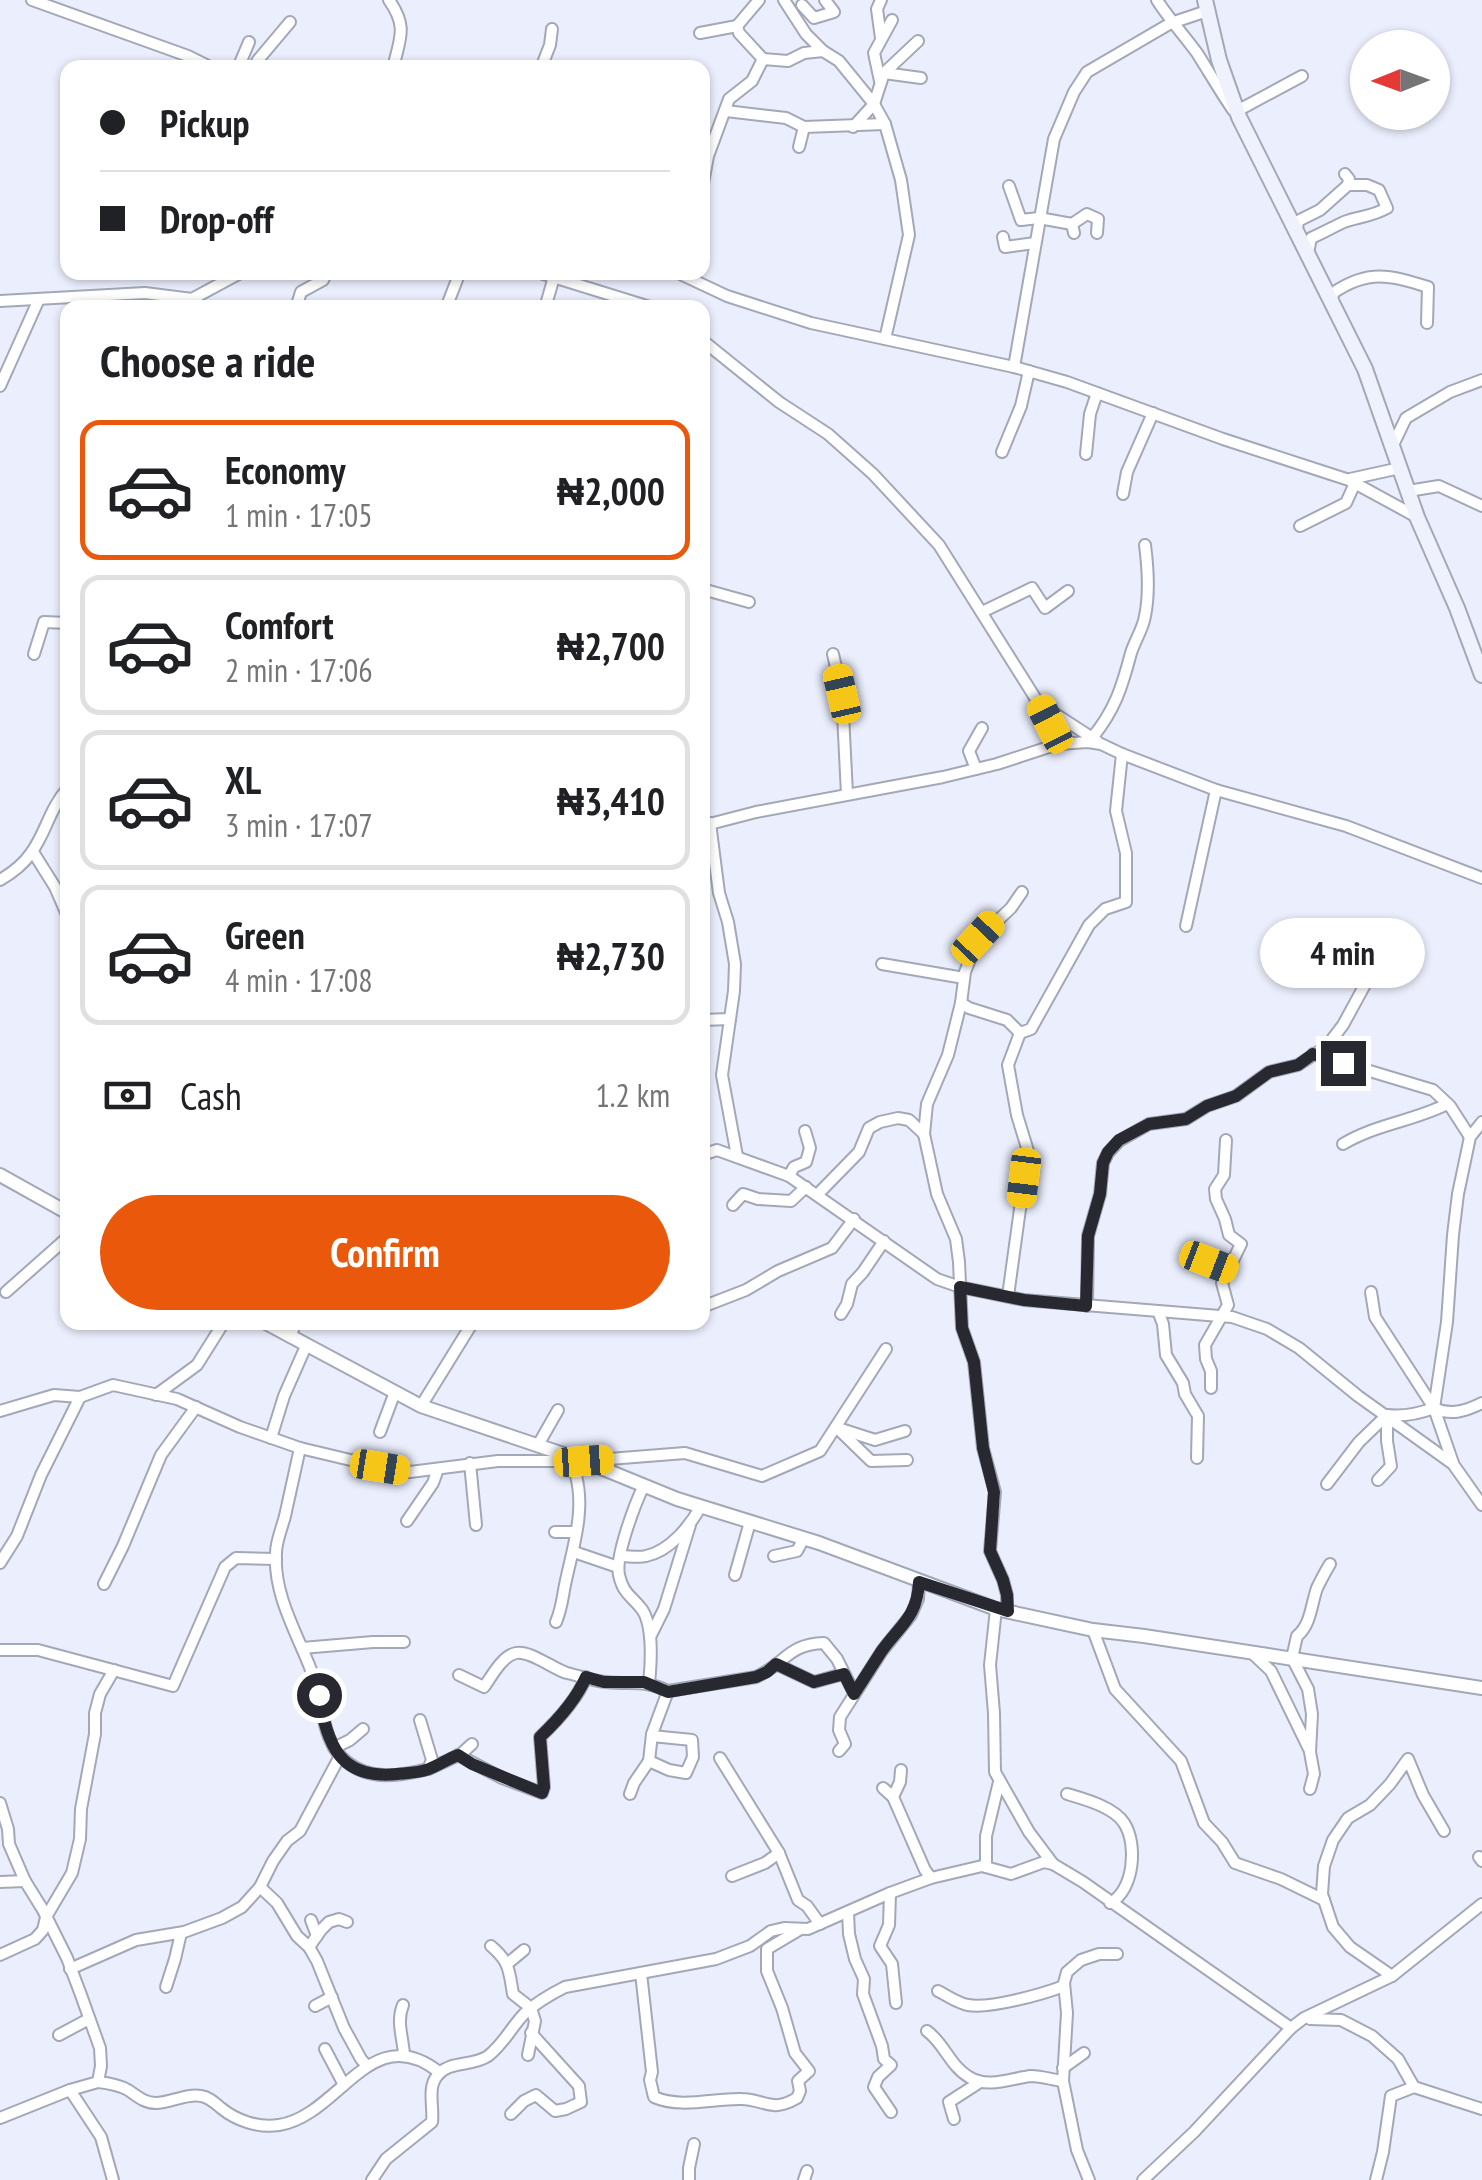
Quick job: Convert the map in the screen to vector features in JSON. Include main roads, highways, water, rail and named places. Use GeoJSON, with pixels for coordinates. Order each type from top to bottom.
{"type":"FeatureCollection","features":[{"type":"Feature","properties":{"kind":"main road"},"geometry":{"type":"LineString","coordinates":[[1206,6],[1238,114],[1366,369],[1417,517],[1482,675]]}}]}
